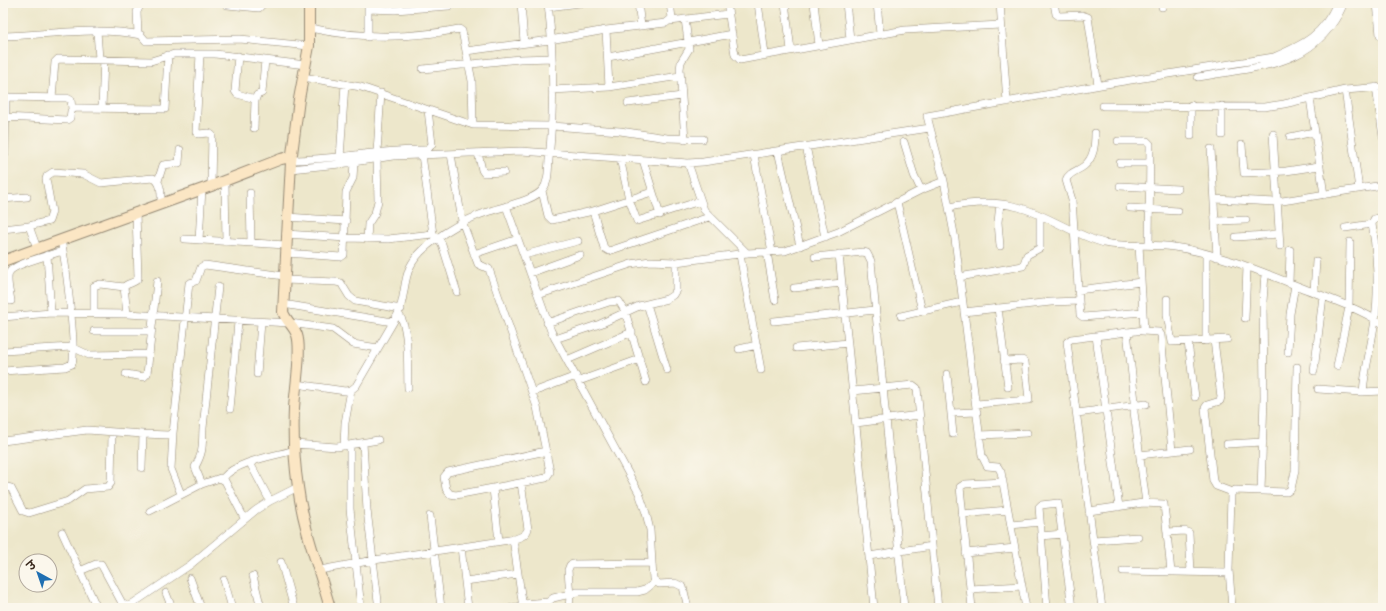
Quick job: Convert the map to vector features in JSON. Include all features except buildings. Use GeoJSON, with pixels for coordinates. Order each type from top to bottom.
{"type":"FeatureCollection","features":[{"type":"Feature","properties":{"kind":"street"},"geometry":{"type":"LineString","coordinates":[[138,34],[137,12],[141,3]]}},
{"type":"Feature","properties":{"kind":"street"},"geometry":{"type":"LineString","coordinates":[[227,5],[259,8],[264,3]]}},
{"type":"Feature","properties":{"kind":"street"},"geometry":{"type":"LineString","coordinates":[[309,3],[309,46],[303,77],[291,163],[283,304],[285,318],[290,323],[297,335],[298,342],[294,408],[294,447],[298,488],[304,521],[320,570],[330,608]]}},
{"type":"Feature","properties":{"kind":"street"},"geometry":{"type":"LineString","coordinates":[[368,37],[368,6],[449,6],[457,3]]}},
{"type":"Feature","properties":{"kind":"street"},"geometry":{"type":"LineString","coordinates":[[521,3],[524,42]]}},
{"type":"Feature","properties":{"kind":"street"},"geometry":{"type":"LineString","coordinates":[[361,608],[355,563],[349,494],[345,423],[351,390],[361,381],[378,348],[400,311],[410,267],[436,236],[462,221],[533,197],[542,191],[546,182],[552,126],[552,58],[548,5],[580,3]]}},
{"type":"Feature","properties":{"kind":"street"},"geometry":{"type":"LineString","coordinates":[[638,3],[641,26]]}},
{"type":"Feature","properties":{"kind":"street"},"geometry":{"type":"LineString","coordinates":[[670,3],[672,18],[670,21]]}},
{"type":"Feature","properties":{"kind":"street"},"geometry":{"type":"LineString","coordinates":[[727,3],[735,55],[740,60],[765,54],[905,30],[1001,24]]}},
{"type":"Feature","properties":{"kind":"street"},"geometry":{"type":"LineString","coordinates":[[758,3],[765,54]]}},
{"type":"Feature","properties":{"kind":"street"},"geometry":{"type":"LineString","coordinates":[[785,3],[791,50]]}},
{"type":"Feature","properties":{"kind":"street"},"geometry":{"type":"LineString","coordinates":[[814,3],[820,45]]}},
{"type":"Feature","properties":{"kind":"street"},"geometry":{"type":"LineString","coordinates":[[846,3],[850,39]]}},
{"type":"Feature","properties":{"kind":"street"},"geometry":{"type":"LineString","coordinates":[[877,3],[880,34]]}},
{"type":"Feature","properties":{"kind":"street"},"geometry":{"type":"LineString","coordinates":[[1000,3],[1007,102]]}},
{"type":"Feature","properties":{"kind":"street"},"geometry":{"type":"LineString","coordinates":[[1054,3],[1055,10],[1059,16],[1082,14],[1088,17],[1098,85]]}},
{"type":"Feature","properties":{"kind":"street"},"geometry":{"type":"LineString","coordinates":[[1026,608],[1001,470],[987,466],[983,460],[949,206],[944,181],[928,123],[930,115],[1098,85],[1274,57],[1298,46],[1319,32],[1327,23],[1337,3]]}},
{"type":"Feature","properties":{"kind":"street"},"geometry":{"type":"LineString","coordinates":[[1198,77],[1280,62],[1300,54],[1311,48],[1323,38],[1333,26],[1344,3]]}},
{"type":"Feature","properties":{"kind":"street"},"geometry":{"type":"LineString","coordinates":[[1377,3],[1380,35],[1383,38]]}},
{"type":"Feature","properties":{"kind":"street"},"geometry":{"type":"LineString","coordinates":[[466,50],[550,40],[606,30],[728,14]]}},
{"type":"Feature","properties":{"kind":"street"},"geometry":{"type":"LineString","coordinates":[[685,19],[690,42],[689,49],[681,62],[680,76],[685,140]]}},
{"type":"Feature","properties":{"kind":"street"},"geometry":{"type":"LineString","coordinates":[[310,28],[368,37],[420,36],[459,29],[463,33],[470,65],[473,124]]}},
{"type":"Feature","properties":{"kind":"street"},"geometry":{"type":"LineString","coordinates":[[606,30],[609,87]]}},
{"type":"Feature","properties":{"kind":"street"},"geometry":{"type":"LineString","coordinates":[[3,36],[61,31],[97,31],[138,34],[141,35],[146,41],[240,39],[309,46]]}},
{"type":"Feature","properties":{"kind":"street"},"geometry":{"type":"LineString","coordinates":[[97,31],[101,59],[102,108]]}},
{"type":"Feature","properties":{"kind":"street"},"geometry":{"type":"LineString","coordinates":[[608,57],[732,34]]}},
{"type":"Feature","properties":{"kind":"street"},"geometry":{"type":"LineString","coordinates":[[52,98],[56,59],[151,61],[168,55],[200,54],[238,56],[306,65]]}},
{"type":"Feature","properties":{"kind":"street"},"geometry":{"type":"LineString","coordinates":[[199,240],[212,135],[209,133],[198,134],[196,132],[200,54]]}},
{"type":"Feature","properties":{"kind":"street"},"geometry":{"type":"LineString","coordinates":[[72,109],[165,109],[168,55]]}},
{"type":"Feature","properties":{"kind":"street"},"geometry":{"type":"LineString","coordinates":[[238,56],[236,93],[252,98],[255,101]]}},
{"type":"Feature","properties":{"kind":"street"},"geometry":{"type":"LineString","coordinates":[[423,69],[520,59],[552,58]]}},
{"type":"Feature","properties":{"kind":"street"},"geometry":{"type":"LineString","coordinates":[[254,128],[255,101],[257,95],[262,93],[265,60]]}},
{"type":"Feature","properties":{"kind":"street"},"geometry":{"type":"LineString","coordinates":[[552,90],[609,87],[680,76]]}},
{"type":"Feature","properties":{"kind":"street"},"geometry":{"type":"LineString","coordinates":[[303,77],[345,84],[381,93],[473,124],[552,126],[620,131],[685,140],[703,139]]}},
{"type":"Feature","properties":{"kind":"street"},"geometry":{"type":"LineString","coordinates":[[340,158],[345,84]]}},
{"type":"Feature","properties":{"kind":"street"},"geometry":{"type":"LineString","coordinates":[[1103,106],[1191,105],[1264,107],[1345,90],[1380,87],[1383,137]]}},
{"type":"Feature","properties":{"kind":"street"},"geometry":{"type":"LineString","coordinates":[[1345,90],[1359,189]]}},
{"type":"Feature","properties":{"kind":"street"},"geometry":{"type":"LineString","coordinates":[[367,239],[368,224],[375,213],[378,201],[377,155],[381,93]]}},
{"type":"Feature","properties":{"kind":"street"},"geometry":{"type":"LineString","coordinates":[[628,103],[682,96]]}},
{"type":"Feature","properties":{"kind":"street"},"geometry":{"type":"LineString","coordinates":[[4,117],[67,120],[70,118],[72,109],[69,99],[4,97],[4,117],[5,154]]}},
{"type":"Feature","properties":{"kind":"street"},"geometry":{"type":"LineString","coordinates":[[1310,98],[1324,195]]}},
{"type":"Feature","properties":{"kind":"street"},"geometry":{"type":"LineString","coordinates":[[1191,105],[1191,136]]}},
{"type":"Feature","properties":{"kind":"street"},"geometry":{"type":"LineString","coordinates":[[1222,106],[1222,135]]}},
{"type":"Feature","properties":{"kind":"street"},"geometry":{"type":"LineString","coordinates":[[291,163],[425,150],[429,148],[431,139],[428,110]]}},
{"type":"Feature","properties":{"kind":"street"},"geometry":{"type":"LineString","coordinates":[[3,261],[206,188],[281,158],[291,163],[354,162],[377,155],[478,153],[550,148],[620,158],[688,163],[778,151],[928,123]]}},
{"type":"Feature","properties":{"kind":"street"},"geometry":{"type":"LineString","coordinates":[[1290,137],[1314,132]]}},
{"type":"Feature","properties":{"kind":"street"},"geometry":{"type":"LineString","coordinates":[[1096,133],[1094,148],[1088,162],[1070,174],[1066,180],[1072,195],[1080,315],[1083,317],[1143,312]]}},
{"type":"Feature","properties":{"kind":"street"},"geometry":{"type":"LineString","coordinates":[[1273,134],[1274,172],[1280,246]]}},
{"type":"Feature","properties":{"kind":"street"},"geometry":{"type":"LineString","coordinates":[[1118,141],[1148,142],[1150,162],[1150,245]]}},
{"type":"Feature","properties":{"kind":"street"},"geometry":{"type":"LineString","coordinates":[[904,142],[914,175],[921,190]]}},
{"type":"Feature","properties":{"kind":"street"},"geometry":{"type":"LineString","coordinates":[[1242,145],[1244,173],[1274,172],[1319,166]]}},
{"type":"Feature","properties":{"kind":"street"},"geometry":{"type":"LineString","coordinates":[[806,146],[825,237]]}},
{"type":"Feature","properties":{"kind":"street"},"geometry":{"type":"LineString","coordinates":[[161,203],[158,182],[162,164],[179,163],[180,150]]}},
{"type":"Feature","properties":{"kind":"street"},"geometry":{"type":"LineString","coordinates":[[1211,150],[1217,257]]}},
{"type":"Feature","properties":{"kind":"street"},"geometry":{"type":"LineString","coordinates":[[778,151],[800,246]]}},
{"type":"Feature","properties":{"kind":"street"},"geometry":{"type":"LineString","coordinates":[[478,153],[484,173],[504,172]]}},
{"type":"Feature","properties":{"kind":"street"},"geometry":{"type":"LineString","coordinates":[[451,154],[462,221],[478,264],[490,269],[533,392],[542,424],[550,472],[546,478],[493,489],[452,495],[446,489],[444,475],[448,472],[546,452]]}},
{"type":"Feature","properties":{"kind":"street"},"geometry":{"type":"LineString","coordinates":[[422,155],[436,236],[457,292]]}},
{"type":"Feature","properties":{"kind":"street"},"geometry":{"type":"LineString","coordinates":[[754,155],[770,252],[775,300]]}},
{"type":"Feature","properties":{"kind":"street"},"geometry":{"type":"LineString","coordinates":[[620,158],[637,220],[700,201]]}},
{"type":"Feature","properties":{"kind":"street"},"geometry":{"type":"LineString","coordinates":[[643,160],[660,214]]}},
{"type":"Feature","properties":{"kind":"street"},"geometry":{"type":"LineString","coordinates":[[185,239],[251,243],[341,257],[344,255],[346,238],[346,192],[353,178],[354,162]]}},
{"type":"Feature","properties":{"kind":"street"},"geometry":{"type":"LineString","coordinates":[[1120,163],[1150,162]]}},
{"type":"Feature","properties":{"kind":"street"},"geometry":{"type":"LineString","coordinates":[[688,163],[700,201],[709,216],[732,236],[743,254],[762,370]]}},
{"type":"Feature","properties":{"kind":"street"},"geometry":{"type":"LineString","coordinates":[[3,230],[45,223],[51,217],[52,212],[46,179],[50,173],[83,174],[101,182],[152,178],[158,182]]}},
{"type":"Feature","properties":{"kind":"street"},"geometry":{"type":"LineString","coordinates":[[224,181],[226,242]]}},
{"type":"Feature","properties":{"kind":"street"},"geometry":{"type":"LineString","coordinates":[[538,295],[631,264],[650,261],[676,262],[743,254],[785,251],[849,227],[921,190],[944,181]]}},
{"type":"Feature","properties":{"kind":"street"},"geometry":{"type":"LineString","coordinates":[[1214,199],[1276,202],[1383,185]]}},
{"type":"Feature","properties":{"kind":"street"},"geometry":{"type":"LineString","coordinates":[[1120,186],[1150,186],[1178,189]]}},
{"type":"Feature","properties":{"kind":"street"},"geometry":{"type":"LineString","coordinates":[[542,191],[548,216],[552,220],[593,211],[652,192]]}},
{"type":"Feature","properties":{"kind":"street"},"geometry":{"type":"LineString","coordinates":[[250,193],[251,243]]}},
{"type":"Feature","properties":{"kind":"street"},"geometry":{"type":"LineString","coordinates":[[3,199],[27,197]]}},
{"type":"Feature","properties":{"kind":"street"},"geometry":{"type":"LineString","coordinates":[[897,202],[922,312]]}},
{"type":"Feature","properties":{"kind":"street"},"geometry":{"type":"LineString","coordinates":[[949,206],[980,202],[1018,207],[1075,233],[1109,244],[1173,246],[1206,254],[1247,267],[1314,292],[1383,324]]}},
{"type":"Feature","properties":{"kind":"street"},"geometry":{"type":"LineString","coordinates":[[1000,204],[998,222],[1000,246]]}},
{"type":"Feature","properties":{"kind":"street"},"geometry":{"type":"LineString","coordinates":[[506,206],[547,322],[639,492],[650,530],[652,574],[655,582],[659,584],[680,584],[685,590],[688,608]]}},
{"type":"Feature","properties":{"kind":"street"},"geometry":{"type":"LineString","coordinates":[[1130,208],[1150,208],[1178,211]]}},
{"type":"Feature","properties":{"kind":"street"},"geometry":{"type":"LineString","coordinates":[[593,211],[604,248],[609,250],[709,216]]}},
{"type":"Feature","properties":{"kind":"street"},"geometry":{"type":"LineString","coordinates":[[94,314],[94,286],[100,284],[124,287],[127,284],[134,282],[138,278],[136,212]]}},
{"type":"Feature","properties":{"kind":"street"},"geometry":{"type":"LineString","coordinates":[[959,277],[1023,266],[1027,255],[1040,248],[1040,216]]}},
{"type":"Feature","properties":{"kind":"street"},"geometry":{"type":"LineString","coordinates":[[287,217],[346,221]]}},
{"type":"Feature","properties":{"kind":"street"},"geometry":{"type":"LineString","coordinates":[[1363,392],[1368,350],[1375,319],[1376,267],[1372,224],[1374,218],[1383,217]]}},
{"type":"Feature","properties":{"kind":"street"},"geometry":{"type":"LineString","coordinates":[[1216,221],[1246,220]]}},
{"type":"Feature","properties":{"kind":"street"},"geometry":{"type":"LineString","coordinates":[[1345,228],[1372,224]]}},
{"type":"Feature","properties":{"kind":"street"},"geometry":{"type":"LineString","coordinates":[[29,226],[37,248]]}},
{"type":"Feature","properties":{"kind":"street"},"geometry":{"type":"LineString","coordinates":[[286,234],[367,239],[436,236]]}},
{"type":"Feature","properties":{"kind":"street"},"geometry":{"type":"LineString","coordinates":[[1236,237],[1278,234]]}},
{"type":"Feature","properties":{"kind":"street"},"geometry":{"type":"LineString","coordinates":[[474,254],[518,239]]}},
{"type":"Feature","properties":{"kind":"street"},"geometry":{"type":"LineString","coordinates":[[3,371],[69,366],[73,361],[61,240]]}},
{"type":"Feature","properties":{"kind":"street"},"geometry":{"type":"LineString","coordinates":[[524,255],[578,241]]}},
{"type":"Feature","properties":{"kind":"street"},"geometry":{"type":"LineString","coordinates":[[1337,366],[1349,307],[1350,242]]}},
{"type":"Feature","properties":{"kind":"street"},"geometry":{"type":"LineString","coordinates":[[1139,245],[1144,328],[1142,331]]}},
{"type":"Feature","properties":{"kind":"street"},"geometry":{"type":"LineString","coordinates":[[1288,352],[1292,284],[1290,250]]}},
{"type":"Feature","properties":{"kind":"street"},"geometry":{"type":"LineString","coordinates":[[11,301],[9,271],[48,255],[63,251]]}},
{"type":"Feature","properties":{"kind":"street"},"geometry":{"type":"LineString","coordinates":[[815,257],[863,252],[870,257],[904,608]]}},
{"type":"Feature","properties":{"kind":"street"},"geometry":{"type":"LineString","coordinates":[[839,254],[874,608]]}},
{"type":"Feature","properties":{"kind":"street"},"geometry":{"type":"LineString","coordinates":[[1206,254],[1206,341]]}},
{"type":"Feature","properties":{"kind":"street"},"geometry":{"type":"LineString","coordinates":[[48,255],[51,313]]}},
{"type":"Feature","properties":{"kind":"street"},"geometry":{"type":"LineString","coordinates":[[530,273],[580,255]]}},
{"type":"Feature","properties":{"kind":"street"},"geometry":{"type":"LineString","coordinates":[[1314,292],[1316,261]]}},
{"type":"Feature","properties":{"kind":"street"},"geometry":{"type":"LineString","coordinates":[[555,339],[600,324],[626,311],[667,300],[676,290],[676,262]]}},
{"type":"Feature","properties":{"kind":"street"},"geometry":{"type":"LineString","coordinates":[[181,494],[171,469],[184,318],[188,285],[198,279],[203,266],[284,278],[341,283],[349,296],[355,301],[400,311]]}},
{"type":"Feature","properties":{"kind":"street"},"geometry":{"type":"LineString","coordinates":[[1245,318],[1247,267]]}},
{"type":"Feature","properties":{"kind":"street"},"geometry":{"type":"LineString","coordinates":[[1261,491],[1263,442],[1263,302],[1265,274]]}},
{"type":"Feature","properties":{"kind":"street"},"geometry":{"type":"LineString","coordinates":[[126,374],[146,376],[150,354],[157,281]]}},
{"type":"Feature","properties":{"kind":"street"},"geometry":{"type":"LineString","coordinates":[[1078,290],[1141,282]]}},
{"type":"Feature","properties":{"kind":"street"},"geometry":{"type":"LineString","coordinates":[[794,288],[842,283]]}},
{"type":"Feature","properties":{"kind":"street"},"geometry":{"type":"LineString","coordinates":[[124,287],[127,314]]}},
{"type":"Feature","properties":{"kind":"street"},"geometry":{"type":"LineString","coordinates":[[202,484],[195,467],[202,457],[203,428],[218,287]]}},
{"type":"Feature","properties":{"kind":"street"},"geometry":{"type":"LineString","coordinates":[[1314,371],[1323,296]]}},
{"type":"Feature","properties":{"kind":"street"},"geometry":{"type":"LineString","coordinates":[[1167,299],[1171,341],[1188,342],[1227,339]]}},
{"type":"Feature","properties":{"kind":"street"},"geometry":{"type":"LineString","coordinates":[[964,312],[1051,302],[1079,301]]}},
{"type":"Feature","properties":{"kind":"street"},"geometry":{"type":"LineString","coordinates":[[547,322],[609,302],[619,302],[626,311],[646,382]]}},
{"type":"Feature","properties":{"kind":"street"},"geometry":{"type":"LineString","coordinates":[[901,316],[962,302]]}},
{"type":"Feature","properties":{"kind":"street"},"geometry":{"type":"LineString","coordinates":[[283,304],[394,322]]}},
{"type":"Feature","properties":{"kind":"street"},"geometry":{"type":"LineString","coordinates":[[648,304],[667,370]]}},
{"type":"Feature","properties":{"kind":"street"},"geometry":{"type":"LineString","coordinates":[[998,308],[1008,387]]}},
{"type":"Feature","properties":{"kind":"street"},"geometry":{"type":"LineString","coordinates":[[774,321],[875,310]]}},
{"type":"Feature","properties":{"kind":"street"},"geometry":{"type":"LineString","coordinates":[[400,311],[405,329],[408,388]]}},
{"type":"Feature","properties":{"kind":"street"},"geometry":{"type":"LineString","coordinates":[[3,317],[51,313],[127,314],[238,322],[290,323],[333,329],[353,344],[378,348]]}},
{"type":"Feature","properties":{"kind":"street"},"geometry":{"type":"LineString","coordinates":[[230,408],[238,322]]}},
{"type":"Feature","properties":{"kind":"street"},"geometry":{"type":"LineString","coordinates":[[257,374],[261,322]]}},
{"type":"Feature","properties":{"kind":"street"},"geometry":{"type":"LineString","coordinates":[[94,330],[152,331]]}},
{"type":"Feature","properties":{"kind":"street"},"geometry":{"type":"LineString","coordinates":[[567,360],[632,332]]}},
{"type":"Feature","properties":{"kind":"street"},"geometry":{"type":"LineString","coordinates":[[1127,332],[1134,406],[1146,503]]}},
{"type":"Feature","properties":{"kind":"street"},"geometry":{"type":"LineString","coordinates":[[1102,608],[1067,342],[1071,339],[1127,332],[1159,332],[1161,335],[1172,451]]}},
{"type":"Feature","properties":{"kind":"street"},"geometry":{"type":"LineString","coordinates":[[1096,336],[1119,507]]}},
{"type":"Feature","properties":{"kind":"street"},"geometry":{"type":"LineString","coordinates":[[1214,340],[1221,398],[1220,401],[1207,405],[1205,408],[1213,481],[1216,486],[1232,492],[1287,492],[1292,487],[1295,472],[1297,430],[1297,367]]}},
{"type":"Feature","properties":{"kind":"street"},"geometry":{"type":"LineString","coordinates":[[1188,342],[1195,397]]}},
{"type":"Feature","properties":{"kind":"street"},"geometry":{"type":"LineString","coordinates":[[796,348],[848,343]]}},
{"type":"Feature","properties":{"kind":"street"},"geometry":{"type":"LineString","coordinates":[[739,348],[757,345]]}},
{"type":"Feature","properties":{"kind":"street"},"geometry":{"type":"LineString","coordinates":[[3,351],[72,347],[89,355],[150,354]]}},
{"type":"Feature","properties":{"kind":"street"},"geometry":{"type":"LineString","coordinates":[[533,392],[640,359]]}},
{"type":"Feature","properties":{"kind":"street"},"geometry":{"type":"LineString","coordinates":[[976,404],[1029,400],[1025,362],[1022,360],[1004,361]]}},
{"type":"Feature","properties":{"kind":"street"},"geometry":{"type":"LineString","coordinates":[[947,374],[953,434]]}},
{"type":"Feature","properties":{"kind":"street"},"geometry":{"type":"LineString","coordinates":[[296,384],[351,390]]}},
{"type":"Feature","properties":{"kind":"street"},"geometry":{"type":"LineString","coordinates":[[853,391],[915,386],[938,608]]}},
{"type":"Feature","properties":{"kind":"street"},"geometry":{"type":"LineString","coordinates":[[1318,389],[1363,392],[1383,391]]}},
{"type":"Feature","properties":{"kind":"street"},"geometry":{"type":"LineString","coordinates":[[1077,413],[1146,404]]}},
{"type":"Feature","properties":{"kind":"street"},"geometry":{"type":"LineString","coordinates":[[951,413],[977,412]]}},
{"type":"Feature","properties":{"kind":"street"},"geometry":{"type":"LineString","coordinates":[[856,423],[919,415]]}},
{"type":"Feature","properties":{"kind":"street"},"geometry":{"type":"LineString","coordinates":[[3,441],[74,431],[143,434],[173,433]]}},
{"type":"Feature","properties":{"kind":"street"},"geometry":{"type":"LineString","coordinates":[[3,486],[11,488],[23,511],[29,513],[68,501],[85,489],[108,487],[111,482],[112,433]]}},
{"type":"Feature","properties":{"kind":"street"},"geometry":{"type":"LineString","coordinates":[[979,435],[1027,433]]}},
{"type":"Feature","properties":{"kind":"street"},"geometry":{"type":"LineString","coordinates":[[142,468],[143,434]]}},
{"type":"Feature","properties":{"kind":"street"},"geometry":{"type":"LineString","coordinates":[[150,510],[202,484],[223,478],[235,469],[294,447],[347,446],[378,440]]}},
{"type":"Feature","properties":{"kind":"street"},"geometry":{"type":"LineString","coordinates":[[1227,444],[1263,442]]}},
{"type":"Feature","properties":{"kind":"street"},"geometry":{"type":"LineString","coordinates":[[363,443],[367,510],[378,601]]}},
{"type":"Feature","properties":{"kind":"street"},"geometry":{"type":"LineString","coordinates":[[1140,455],[1190,449]]}},
{"type":"Feature","properties":{"kind":"street"},"geometry":{"type":"LineString","coordinates":[[250,463],[270,501]]}},
{"type":"Feature","properties":{"kind":"street"},"geometry":{"type":"LineString","coordinates":[[223,478],[244,518]]}},
{"type":"Feature","properties":{"kind":"street"},"geometry":{"type":"LineString","coordinates":[[320,570],[355,563],[513,539],[524,534],[528,529],[522,482]]}},
{"type":"Feature","properties":{"kind":"street"},"geometry":{"type":"LineString","coordinates":[[972,608],[962,514],[961,486],[1003,482]]}},
{"type":"Feature","properties":{"kind":"street"},"geometry":{"type":"LineString","coordinates":[[80,571],[96,564],[101,564],[120,599],[127,607],[185,569],[244,518],[270,501],[298,488]]}},
{"type":"Feature","properties":{"kind":"street"},"geometry":{"type":"LineString","coordinates":[[493,489],[499,541]]}},
{"type":"Feature","properties":{"kind":"street"},"geometry":{"type":"LineString","coordinates":[[1232,492],[1229,573],[1232,608]]}},
{"type":"Feature","properties":{"kind":"street"},"geometry":{"type":"LineString","coordinates":[[1090,511],[1146,503],[1164,504],[1170,572]]}},
{"type":"Feature","properties":{"kind":"street"},"geometry":{"type":"LineString","coordinates":[[1047,608],[1039,506],[1058,504],[1072,608]]}},
{"type":"Feature","properties":{"kind":"street"},"geometry":{"type":"LineString","coordinates":[[962,514],[1008,510]]}},
{"type":"Feature","properties":{"kind":"street"},"geometry":{"type":"LineString","coordinates":[[430,516],[441,608]]}},
{"type":"Feature","properties":{"kind":"street"},"geometry":{"type":"LineString","coordinates":[[1011,525],[1040,522]]}},
{"type":"Feature","properties":{"kind":"street"},"geometry":{"type":"LineString","coordinates":[[1167,532],[1185,531],[1189,533],[1191,572]]}},
{"type":"Feature","properties":{"kind":"street"},"geometry":{"type":"LineString","coordinates":[[62,532],[97,608]]}},
{"type":"Feature","properties":{"kind":"street"},"geometry":{"type":"LineString","coordinates":[[1041,536],[1062,534]]}},
{"type":"Feature","properties":{"kind":"street"},"geometry":{"type":"LineString","coordinates":[[1093,540],[1138,537]]}},
{"type":"Feature","properties":{"kind":"street"},"geometry":{"type":"LineString","coordinates":[[513,539],[522,606]]}},
{"type":"Feature","properties":{"kind":"street"},"geometry":{"type":"LineString","coordinates":[[869,556],[932,546]]}},
{"type":"Feature","properties":{"kind":"street"},"geometry":{"type":"LineString","coordinates":[[461,547],[468,608]]}},
{"type":"Feature","properties":{"kind":"street"},"geometry":{"type":"LineString","coordinates":[[966,553],[1015,548]]}},
{"type":"Feature","properties":{"kind":"street"},"geometry":{"type":"LineString","coordinates":[[281,562],[294,608]]}},
{"type":"Feature","properties":{"kind":"street"},"geometry":{"type":"LineString","coordinates":[[569,608],[570,595],[568,570],[570,565],[652,563]]}},
{"type":"Feature","properties":{"kind":"street"},"geometry":{"type":"LineString","coordinates":[[1123,571],[1229,573]]}},
{"type":"Feature","properties":{"kind":"street"},"geometry":{"type":"LineString","coordinates":[[465,581],[518,574]]}},
{"type":"Feature","properties":{"kind":"street"},"geometry":{"type":"LineString","coordinates":[[253,576],[259,608]]}},
{"type":"Feature","properties":{"kind":"street"},"geometry":{"type":"LineString","coordinates":[[190,578],[201,608]]}},
{"type":"Feature","properties":{"kind":"street"},"geometry":{"type":"LineString","coordinates":[[224,580],[232,608]]}},
{"type":"Feature","properties":{"kind":"street"},"geometry":{"type":"LineString","coordinates":[[512,608],[548,605],[553,598],[570,595],[576,592],[637,592],[645,590],[655,582]]}},
{"type":"Feature","properties":{"kind":"street"},"geometry":{"type":"LineString","coordinates":[[970,589],[1022,586]]}},
{"type":"Feature","properties":{"kind":"street"},"geometry":{"type":"LineString","coordinates":[[166,593],[172,608]]}}]}
